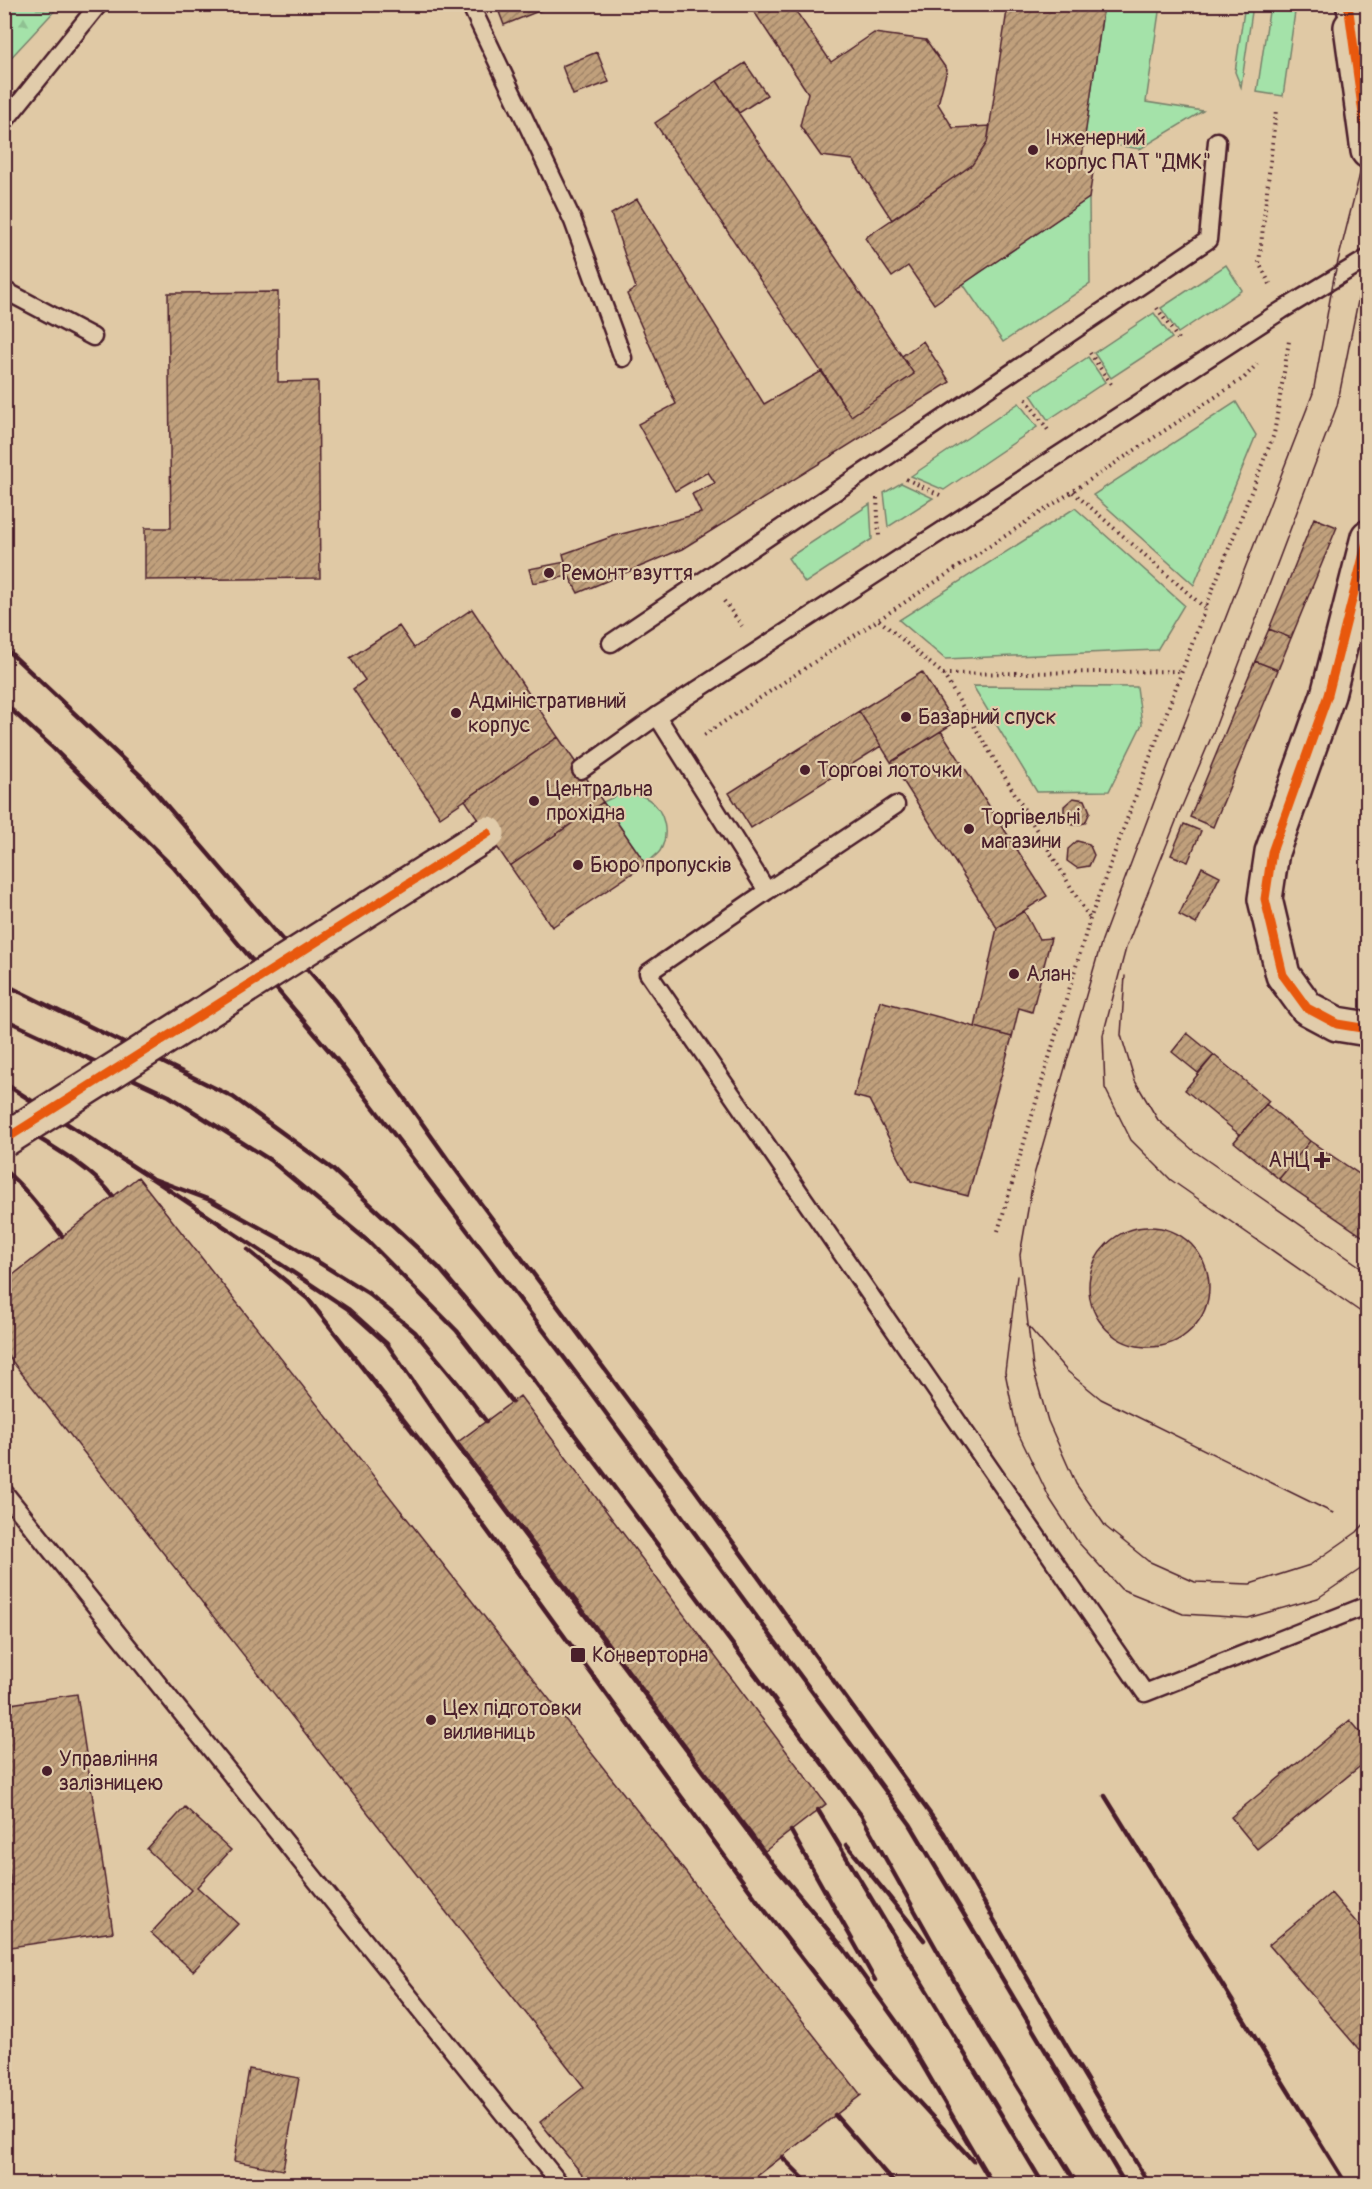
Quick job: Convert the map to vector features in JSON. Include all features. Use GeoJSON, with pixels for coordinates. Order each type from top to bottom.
{"type":"FeatureCollection","features":[{"type":"Feature","properties":{"kind":"street"},"geometry":{"type":"LineString","coordinates":[[1350,4],[1368,60]]}},
{"type":"Feature","properties":{"kind":"street"},"geometry":{"type":"LineString","coordinates":[[1350,4],[1368,151]]}},
{"type":"Feature","properties":{"kind":"street"},"geometry":{"type":"LineString","coordinates":[[1367,1030],[1336,1024],[1307,1008],[1283,975],[1265,898],[1272,852],[1328,695],[1368,537]]}},
{"type":"Feature","properties":{"kind":"street"},"geometry":{"type":"LineString","coordinates":[[4,1140],[488,833]]}},
{"type":"Feature","properties":{"kind":"lane"},"geometry":{"type":"LineString","coordinates":[[4,122],[99,4]]}},
{"type":"Feature","properties":{"kind":"lane"},"geometry":{"type":"LineString","coordinates":[[470,4],[573,221],[623,358]]}},
{"type":"Feature","properties":{"kind":"lane"},"geometry":{"type":"LineString","coordinates":[[611,643],[1208,240],[1217,141]]}},
{"type":"Feature","properties":{"kind":"lane"},"geometry":{"type":"LineString","coordinates":[[581,770],[657,716],[973,510],[1282,310],[1368,258]]}},
{"type":"Feature","properties":{"kind":"lane"},"geometry":{"type":"LineString","coordinates":[[4,290],[93,337]]}},
{"type":"Feature","properties":{"kind":"lane"},"geometry":{"type":"LineString","coordinates":[[657,716],[767,891]]}},
{"type":"Feature","properties":{"kind":"lane"},"geometry":{"type":"LineString","coordinates":[[896,805],[648,973],[1145,1693],[1368,1605]]}},
{"type":"Feature","properties":{"kind":"lane"},"geometry":{"type":"LineString","coordinates":[[4,1492],[560,2184]]}},
{"type":"Feature","properties":{"kind":"path"},"geometry":{"type":"LineString","coordinates":[[998,1231],[1090,919],[1205,609],[1274,434],[1291,328],[1259,263],[1276,110]]}},
{"type":"Feature","properties":{"kind":"path"},"geometry":{"type":"LineString","coordinates":[[680,751],[1244,378],[1259,362]]}},
{"type":"Feature","properties":{"kind":"path"},"geometry":{"type":"LineString","coordinates":[[1008,375],[1064,452]]}},
{"type":"Feature","properties":{"kind":"path"},"geometry":{"type":"LineString","coordinates":[[881,571],[875,465],[973,510]]}},
{"type":"Feature","properties":{"kind":"path"},"geometry":{"type":"LineString","coordinates":[[1073,492],[1205,609]]}},
{"type":"Feature","properties":{"kind":"path"},"geometry":{"type":"LineString","coordinates":[[879,620],[943,674],[1090,919]]}},
{"type":"Feature","properties":{"kind":"path"},"geometry":{"type":"LineString","coordinates":[[943,674],[1182,671]]}},
{"type":"Feature","properties":{"kind":"green space"},"geometry":{"type":"Polygon","coordinates":[[[1245,4],[1253,5],[1241,87],[1235,72],[1245,4]]]}},
{"type":"Feature","properties":{"kind":"green space"},"geometry":{"type":"Polygon","coordinates":[[[4,5],[60,5],[5,64],[4,5]]]}},
{"type":"Feature","properties":{"kind":"green space"},"geometry":{"type":"Polygon","coordinates":[[[1104,5],[1160,5],[1146,102],[1203,111],[1140,149],[1084,140],[1104,5]]]}},
{"type":"Feature","properties":{"kind":"green space"},"geometry":{"type":"Polygon","coordinates":[[[1270,5],[1296,5],[1283,96],[1257,92],[1270,5]]]}},
{"type":"Feature","properties":{"kind":"green space"},"geometry":{"type":"Polygon","coordinates":[[[1089,198],[1090,284],[1003,342],[963,284],[1089,198]]]}},
{"type":"Feature","properties":{"kind":"green space"},"geometry":{"type":"Polygon","coordinates":[[[1226,265],[1242,290],[1178,333],[1161,308],[1226,265]]]}},
{"type":"Feature","properties":{"kind":"green space"},"geometry":{"type":"Polygon","coordinates":[[[1154,313],[1172,338],[1111,378],[1094,353],[1154,313]]]}},
{"type":"Feature","properties":{"kind":"green space"},"geometry":{"type":"Polygon","coordinates":[[[1088,357],[1105,382],[1048,420],[1031,395],[1088,357]]]}},
{"type":"Feature","properties":{"kind":"green space"},"geometry":{"type":"Polygon","coordinates":[[[1236,402],[1256,435],[1194,585],[1093,495],[1236,402]]]}},
{"type":"Feature","properties":{"kind":"green space"},"geometry":{"type":"Polygon","coordinates":[[[1019,403],[1037,427],[944,490],[911,476],[1019,403]]]}},
{"type":"Feature","properties":{"kind":"green space"},"geometry":{"type":"Polygon","coordinates":[[[901,483],[933,498],[888,527],[884,493],[901,483]]]}},
{"type":"Feature","properties":{"kind":"green space"},"geometry":{"type":"Polygon","coordinates":[[[870,504],[872,539],[805,583],[788,558],[870,504]]]}},
{"type":"Feature","properties":{"kind":"green space"},"geometry":{"type":"Polygon","coordinates":[[[1075,508],[1184,605],[1157,650],[945,659],[899,620],[1075,508]]]}},
{"type":"Feature","properties":{"kind":"green space"},"geometry":{"type":"Polygon","coordinates":[[[973,686],[1137,687],[1142,724],[1109,791],[1037,792],[973,686]]]}},
{"type":"Feature","properties":{"kind":"green space"},"geometry":{"type":"Polygon","coordinates":[[[620,794],[645,797],[654,804],[662,816],[665,830],[663,844],[660,851],[646,864],[603,802],[620,794]]]}},
{"type":"Feature","properties":{"kind":"building"},"geometry":{"type":"Polygon","coordinates":[[[496,4],[556,4],[504,25],[496,4]]]}},
{"type":"Feature","properties":{"kind":"building"},"geometry":{"type":"Polygon","coordinates":[[[749,4],[791,4],[831,62],[874,33],[926,40],[947,70],[938,104],[953,128],[990,126],[987,143],[972,165],[892,220],[853,160],[821,156],[800,126],[808,93],[749,4]]]}},
{"type":"Feature","properties":{"kind":"building","name":"Інженерний корпус ПАТ \"ДМК\""},"geometry":{"type":"Polygon","coordinates":[[[1008,4],[1104,4],[1082,157],[1095,159],[1089,198],[934,304],[908,266],[892,277],[865,238],[972,165],[987,143],[1008,4]]]}},
{"type":"Feature","properties":{"kind":"building"},"geometry":{"type":"Polygon","coordinates":[[[597,52],[609,82],[573,95],[562,66],[597,52]]]}},
{"type":"Feature","properties":{"kind":"building"},"geometry":{"type":"Polygon","coordinates":[[[745,63],[767,95],[739,113],[717,81],[745,63]]]}},
{"type":"Feature","properties":{"kind":"building"},"geometry":{"type":"Polygon","coordinates":[[[717,81],[914,374],[851,416],[655,123],[717,81]]]}},
{"type":"Feature","properties":{"kind":"building"},"geometry":{"type":"Polygon","coordinates":[[[637,199],[764,404],[822,371],[851,416],[914,374],[902,356],[923,341],[950,382],[682,549],[578,593],[569,576],[563,554],[614,536],[701,513],[692,494],[715,483],[708,472],[675,491],[638,424],[676,404],[627,294],[636,288],[611,214],[637,199]]]}},
{"type":"Feature","properties":{"kind":"building"},"geometry":{"type":"Polygon","coordinates":[[[278,292],[278,382],[318,381],[320,578],[145,580],[145,528],[171,528],[168,293],[278,292]]]}},
{"type":"Feature","properties":{"kind":"building"},"geometry":{"type":"Polygon","coordinates":[[[1314,518],[1337,527],[1291,638],[1269,629],[1314,518]]]}},
{"type":"Feature","properties":{"kind":"building","name":"Ремонт взуття"},"geometry":{"type":"Polygon","coordinates":[[[565,562],[569,576],[533,583],[529,569],[565,562]]]}},
{"type":"Feature","properties":{"kind":"building","name":"Адміністративний корпус"},"geometry":{"type":"Polygon","coordinates":[[[472,609],[558,737],[440,817],[353,689],[365,680],[350,658],[399,626],[414,648],[472,609]]]}},
{"type":"Feature","properties":{"kind":"building"},"geometry":{"type":"Polygon","coordinates":[[[1269,629],[1291,638],[1278,670],[1255,661],[1269,629]]]}},
{"type":"Feature","properties":{"kind":"building"},"geometry":{"type":"Polygon","coordinates":[[[1255,661],[1278,670],[1213,827],[1190,817],[1255,661]]]}},
{"type":"Feature","properties":{"kind":"building","name":"Базарний спуск"},"geometry":{"type":"Polygon","coordinates":[[[922,672],[954,723],[891,762],[859,711],[922,672]]]}},
{"type":"Feature","properties":{"kind":"building","name":"Торгові лоточки"},"geometry":{"type":"Polygon","coordinates":[[[859,711],[881,746],[751,828],[729,793],[859,711]]]}},
{"type":"Feature","properties":{"kind":"building","name":"Торгівельні магазини"},"geometry":{"type":"Polygon","coordinates":[[[941,731],[1047,896],[997,928],[891,762],[941,731]]]}},
{"type":"Feature","properties":{"kind":"building","name":"Центральна прохідна"},"geometry":{"type":"Polygon","coordinates":[[[558,737],[603,802],[510,866],[465,800],[558,737]]]}},
{"type":"Feature","properties":{"kind":"building"},"geometry":{"type":"Polygon","coordinates":[[[1073,798],[1085,800],[1090,812],[1085,823],[1073,825],[1064,818],[1064,806],[1073,798]]]}},
{"type":"Feature","properties":{"kind":"building","name":"Бюро пропусків"},"geometry":{"type":"Polygon","coordinates":[[[603,802],[646,864],[552,927],[510,866],[603,802]]]}},
{"type":"Feature","properties":{"kind":"building"},"geometry":{"type":"Polygon","coordinates":[[[1184,824],[1201,831],[1188,862],[1171,855],[1184,824]]]}},
{"type":"Feature","properties":{"kind":"building"},"geometry":{"type":"Polygon","coordinates":[[[1077,841],[1089,844],[1094,855],[1089,866],[1077,868],[1067,861],[1068,849],[1077,841]]]}},
{"type":"Feature","properties":{"kind":"building"},"geometry":{"type":"Polygon","coordinates":[[[1202,867],[1220,876],[1196,924],[1179,915],[1202,867]]]}},
{"type":"Feature","properties":{"kind":"building","name":"Алан"},"geometry":{"type":"Polygon","coordinates":[[[1024,911],[1039,939],[1051,938],[1032,1012],[1019,1008],[1012,1037],[975,1027],[997,928],[1024,911]]]}},
{"type":"Feature","properties":{"kind":"building"},"geometry":{"type":"Polygon","coordinates":[[[880,1001],[1012,1037],[968,1196],[911,1181],[869,1100],[854,1096],[880,1001]]]}},
{"type":"Feature","properties":{"kind":"building"},"geometry":{"type":"Polygon","coordinates":[[[1187,1033],[1214,1055],[1198,1073],[1172,1052],[1187,1033]]]}},
{"type":"Feature","properties":{"kind":"building"},"geometry":{"type":"Polygon","coordinates":[[[1214,1055],[1269,1101],[1240,1135],[1185,1090],[1214,1055]]]}},
{"type":"Feature","properties":{"kind":"building"},"geometry":{"type":"Polygon","coordinates":[[[1266,1104],[1310,1141],[1279,1179],[1234,1142],[1266,1104]]]}},
{"type":"Feature","properties":{"kind":"building"},"geometry":{"type":"Polygon","coordinates":[[[1310,1141],[1368,1180],[1368,1240],[1279,1179],[1310,1141]]]}},
{"type":"Feature","properties":{"kind":"building","name":"Цех підготовки виливниць"},"geometry":{"type":"Polygon","coordinates":[[[138,1177],[861,2095],[747,2184],[590,2184],[540,2122],[584,2087],[4,1351],[4,1282],[138,1177]]]}},
{"type":"Feature","properties":{"kind":"building"},"geometry":{"type":"Polygon","coordinates":[[[1149,1227],[1172,1231],[1192,1244],[1205,1264],[1209,1287],[1205,1310],[1192,1330],[1172,1343],[1149,1347],[1126,1343],[1106,1330],[1093,1310],[1089,1287],[1093,1264],[1106,1244],[1126,1231],[1149,1227]]]}},
{"type":"Feature","properties":{"kind":"building"},"geometry":{"type":"Polygon","coordinates":[[[520,1396],[826,1804],[765,1851],[458,1442],[520,1396]]]}},
{"type":"Feature","properties":{"kind":"building","name":"Управління залізницею"},"geometry":{"type":"Polygon","coordinates":[[[77,1694],[113,1932],[4,1948],[4,1891],[12,1890],[4,1837],[4,1705],[77,1694]]]}},
{"type":"Feature","properties":{"kind":"building"},"geometry":{"type":"Polygon","coordinates":[[[1350,1720],[1368,1741],[1368,1760],[1257,1849],[1231,1817],[1350,1720]]]}},
{"type":"Feature","properties":{"kind":"building"},"geometry":{"type":"Polygon","coordinates":[[[185,1807],[231,1850],[197,1887],[238,1924],[193,1971],[151,1933],[191,1890],[147,1849],[185,1807]]]}},
{"type":"Feature","properties":{"kind":"building"},"geometry":{"type":"Polygon","coordinates":[[[1331,1893],[1368,1936],[1368,2060],[1269,1945],[1331,1893]]]}},
{"type":"Feature","properties":{"kind":"building"},"geometry":{"type":"Polygon","coordinates":[[[249,2069],[299,2078],[283,2170],[234,2161],[249,2069]]]}},
{"type":"Feature","properties":{"kind":"tram line"},"geometry":{"type":"LineString","coordinates":[[1368,142],[1334,277],[1313,393],[1102,940],[1034,1175],[1020,1255],[1033,1368],[1048,1421],[1076,1484],[1106,1527],[1148,1561],[1195,1582],[1250,1584],[1310,1565],[1357,1532],[1368,1520]]}},
{"type":"Feature","properties":{"kind":"tram line"},"geometry":{"type":"LineString","coordinates":[[1368,251],[1337,406],[1213,733],[1126,948],[1103,1035],[1105,1088],[1131,1140],[1171,1180],[1368,1317]]}},
{"type":"Feature","properties":{"kind":"tram line"},"geometry":{"type":"LineString","coordinates":[[1125,976],[1121,1035],[1135,1081],[1158,1120],[1194,1151],[1368,1272]]}},
{"type":"Feature","properties":{"kind":"tram line"},"geometry":{"type":"LineString","coordinates":[[1017,1276],[1005,1372],[1017,1431],[1050,1499],[1078,1542],[1121,1589],[1183,1614],[1248,1618],[1318,1598],[1368,1564]]}},
{"type":"Feature","properties":{"kind":"tram line"},"geometry":{"type":"LineString","coordinates":[[1027,1325],[1067,1371],[1101,1399],[1333,1513]]}},
{"type":"Feature","properties":{"kind":"railway"},"geometry":{"type":"LineString","coordinates":[[4,647],[143,778],[335,1001],[449,1161],[695,1490],[944,1833],[1149,2184]]}},
{"type":"Feature","properties":{"kind":"railway"},"geometry":{"type":"LineString","coordinates":[[4,703],[51,746],[174,868],[342,1066],[591,1393],[910,1824],[1125,2184]]}},
{"type":"Feature","properties":{"kind":"railway"},"geometry":{"type":"LineString","coordinates":[[4,984],[233,1097],[331,1168],[439,1268],[532,1378],[861,1815],[982,2030],[1077,2184]]}},
{"type":"Feature","properties":{"kind":"railway"},"geometry":{"type":"LineString","coordinates":[[4,1019],[169,1096],[270,1160],[370,1243],[457,1331],[512,1402]]}},
{"type":"Feature","properties":{"kind":"railway"},"geometry":{"type":"LineString","coordinates":[[4,1083],[151,1178],[210,1200],[286,1242],[368,1293],[415,1332],[486,1421]]}},
{"type":"Feature","properties":{"kind":"railway"},"geometry":{"type":"LineString","coordinates":[[4,1117],[76,1162],[113,1196]]}},
{"type":"Feature","properties":{"kind":"railway"},"geometry":{"type":"LineString","coordinates":[[4,1170],[28,1193],[62,1236]]}},
{"type":"Feature","properties":{"kind":"railway"},"geometry":{"type":"LineString","coordinates":[[151,1178],[348,1309],[387,1344],[454,1441],[767,1857],[844,1949],[899,2025],[990,2180]]}},
{"type":"Feature","properties":{"kind":"railway"},"geometry":{"type":"LineString","coordinates":[[248,1250],[308,1299],[440,1466],[756,1899],[883,2063],[973,2161]]}},
{"type":"Feature","properties":{"kind":"railway"},"geometry":{"type":"LineString","coordinates":[[1105,1796],[1346,2184]]}},
{"type":"Feature","properties":{"kind":"railway"},"geometry":{"type":"LineString","coordinates":[[818,1810],[1043,2184]]}},
{"type":"Feature","properties":{"kind":"railway"},"geometry":{"type":"LineString","coordinates":[[791,1831],[875,1980]]}},
{"type":"Feature","properties":{"kind":"railway"},"geometry":{"type":"LineString","coordinates":[[847,1845],[924,1940]]}},
{"type":"Feature","properties":{"kind":"railway"},"geometry":{"type":"LineString","coordinates":[[835,2115],[895,2184]]}},
{"type":"Feature","properties":{"kind":"railway"},"geometry":{"type":"LineString","coordinates":[[782,2157],[809,2184]]}},
{"type":"Feature","properties":{"kind":"cycle path"},"geometry":{"type":"LineString","coordinates":[[1348,4],[1368,151]]}},
{"type":"Feature","properties":{"kind":"cycle path"},"geometry":{"type":"LineString","coordinates":[[1368,537],[1328,695],[1272,852],[1265,899],[1283,975],[1307,1008],[1337,1024],[1368,1029]]}},
{"type":"Feature","properties":{"kind":"cycle path"},"geometry":{"type":"LineString","coordinates":[[4,1140],[488,833]]}},
{"type":"Feature","properties":{"kind":"place","name":"Інженерний корпус ПАТ \"ДМК\""},"geometry":{"type":"Point","coordinates":[1033,150]}},
{"type":"Feature","properties":{"kind":"place","name":"Ремонт взуття"},"geometry":{"type":"Point","coordinates":[549,573]}},
{"type":"Feature","properties":{"kind":"place","name":"Адміністративний корпус"},"geometry":{"type":"Point","coordinates":[456,713]}},
{"type":"Feature","properties":{"kind":"place","name":"Базарний спуск"},"geometry":{"type":"Point","coordinates":[906,717]}},
{"type":"Feature","properties":{"kind":"place","name":"Торгові лоточки"},"geometry":{"type":"Point","coordinates":[805,770]}},
{"type":"Feature","properties":{"kind":"place","name":"Центральна прохідна"},"geometry":{"type":"Point","coordinates":[534,801]}},
{"type":"Feature","properties":{"kind":"place","name":"Торгівельні магазини"},"geometry":{"type":"Point","coordinates":[969,829]}},
{"type":"Feature","properties":{"kind":"place","name":"Бюро пропусків"},"geometry":{"type":"Point","coordinates":[578,865]}},
{"type":"Feature","properties":{"kind":"place","name":"Алан"},"geometry":{"type":"Point","coordinates":[1014,974]}},
{"type":"Feature","properties":{"kind":"place","name":"АНЦ"},"geometry":{"type":"Point","coordinates":[1322,1160]}},
{"type":"Feature","properties":{"kind":"place","name":"Конверторна"},"geometry":{"type":"Point","coordinates":[578,1655]}},
{"type":"Feature","properties":{"kind":"place","name":"Цех підготовки виливниць"},"geometry":{"type":"Point","coordinates":[431,1720]}},
{"type":"Feature","properties":{"kind":"place","name":"Управління залізницею"},"geometry":{"type":"Point","coordinates":[47,1771]}}]}
